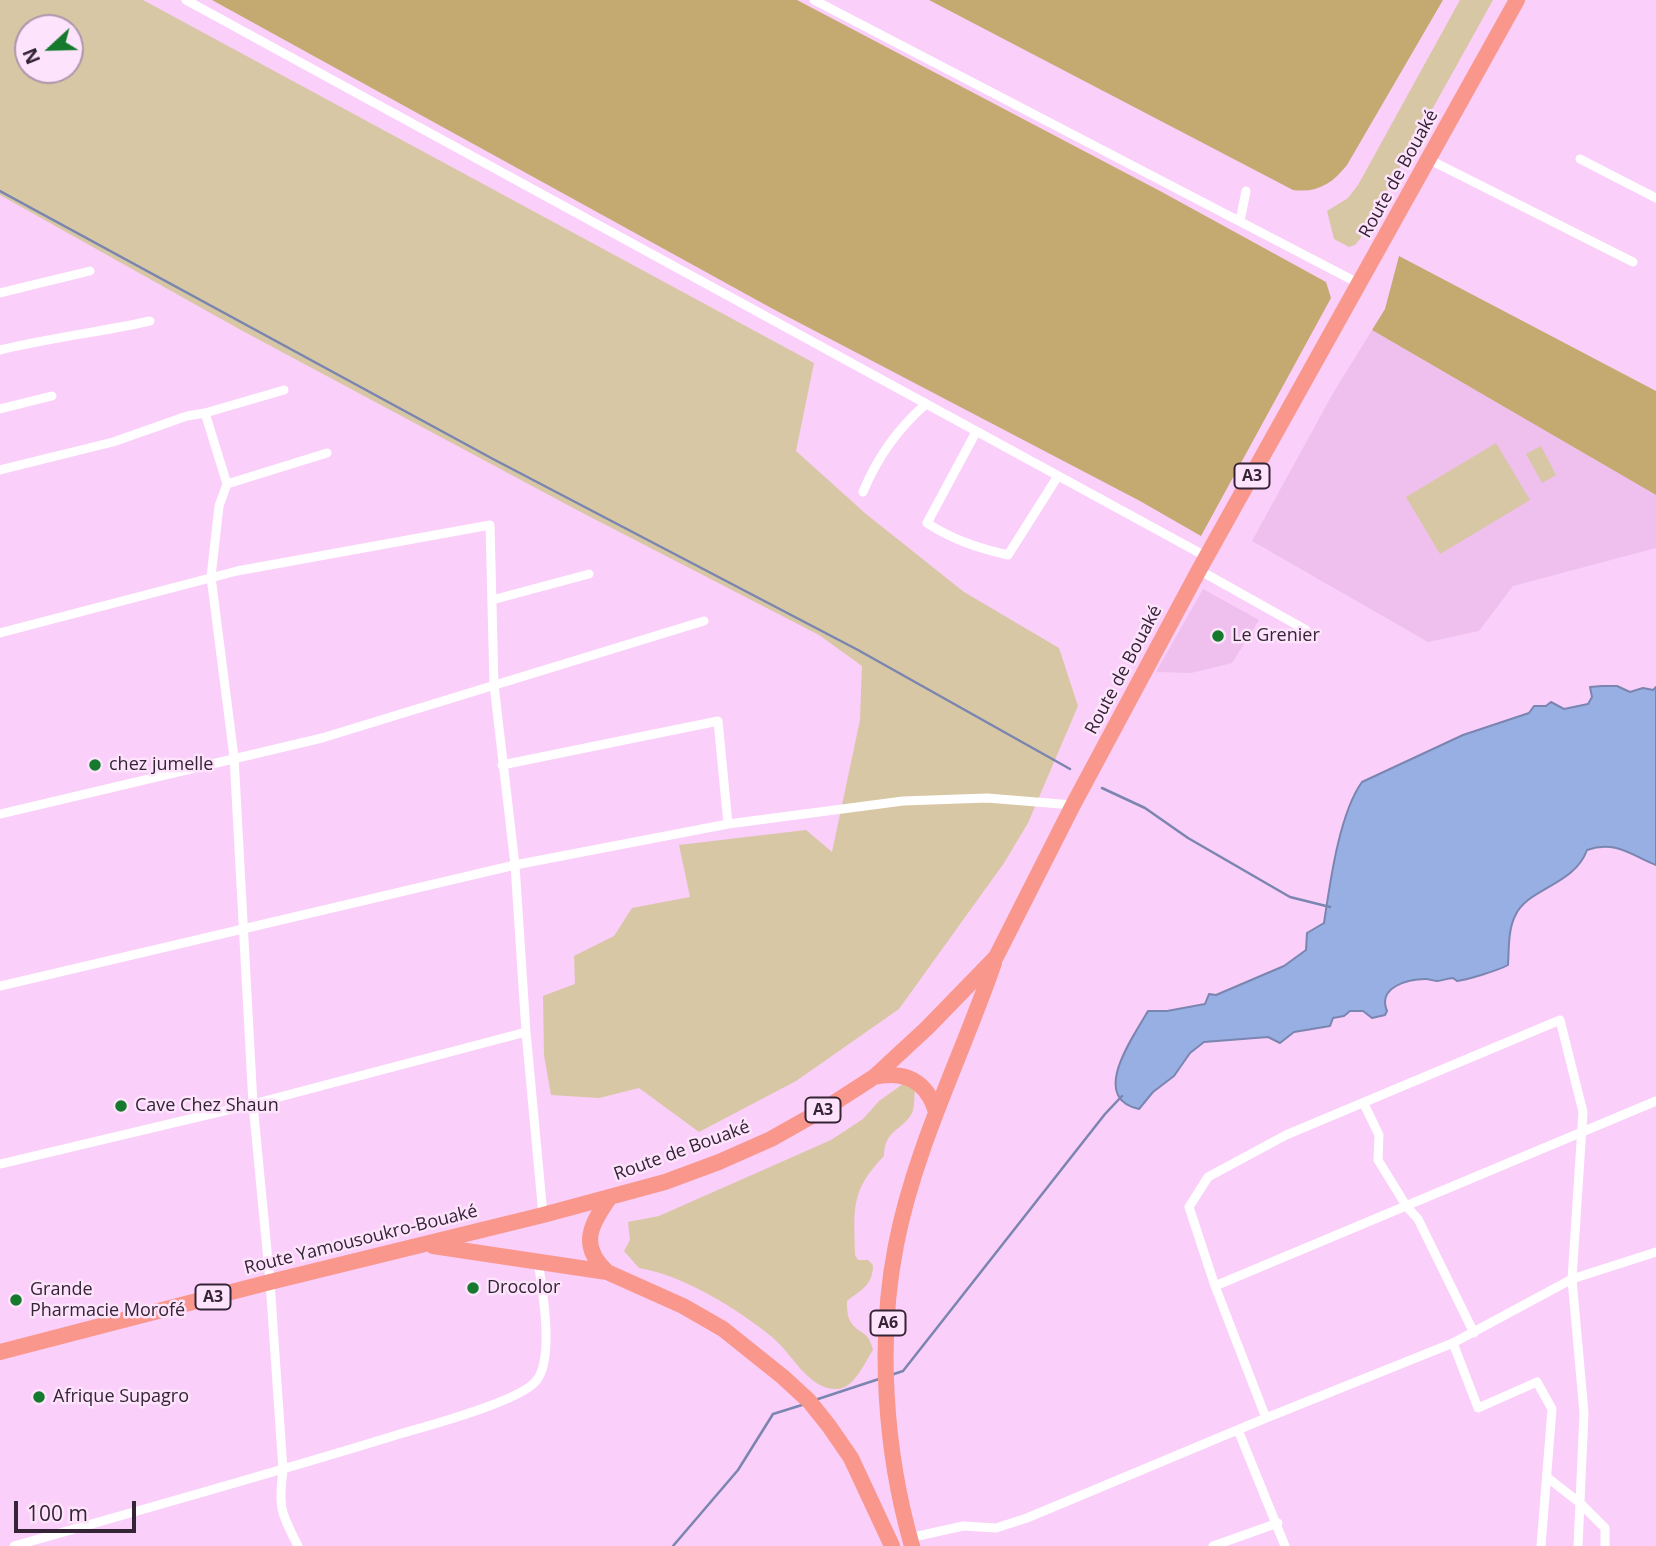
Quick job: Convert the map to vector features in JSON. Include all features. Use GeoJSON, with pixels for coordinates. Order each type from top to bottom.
{"type":"FeatureCollection","features":[{"type":"Feature","properties":{"kind":"highway","name":"Route de Bouaké"},"geometry":{"type":"LineString","coordinates":[[610,1198],[665,1182],[750,1148],[826,1108],[874,1077],[927,1028],[996,957],[1073,805],[1203,563],[1517,0]]}},
{"type":"Feature","properties":{"kind":"highway","name":"A6"},"geometry":{"type":"LineString","coordinates":[[911,1542],[892,1451],[888,1414],[889,1300],[896,1245],[912,1184],[936,1112],[996,957]]}},
{"type":"Feature","properties":{"kind":"highway"},"geometry":{"type":"LineString","coordinates":[[874,1077],[889,1074],[909,1078],[926,1090],[933,1100],[936,1112]]}},
{"type":"Feature","properties":{"kind":"highway"},"geometry":{"type":"LineString","coordinates":[[607,1272],[594,1257],[590,1237],[594,1221],[610,1198]]}},
{"type":"Feature","properties":{"kind":"highway","name":"Route Yamousoukro-Bouaké"},"geometry":{"type":"LineString","coordinates":[[0,1352],[610,1198]]}},
{"type":"Feature","properties":{"kind":"highway"},"geometry":{"type":"LineString","coordinates":[[427,1245],[607,1272],[684,1306],[723,1329],[761,1358],[809,1401],[851,1458],[891,1545],[911,1542]]}},
{"type":"Feature","properties":{"kind":"street"},"geometry":{"type":"LineString","coordinates":[[186,0],[976,432],[1157,528],[1203,563],[1306,630]]}},
{"type":"Feature","properties":{"kind":"street"},"geometry":{"type":"LineString","coordinates":[[814,0],[1360,284]]}},
{"type":"Feature","properties":{"kind":"street"},"geometry":{"type":"LineString","coordinates":[[1428,159],[1633,262]]}},
{"type":"Feature","properties":{"kind":"street"},"geometry":{"type":"LineString","coordinates":[[1580,159],[1656,198]]}},
{"type":"Feature","properties":{"kind":"street"},"geometry":{"type":"LineString","coordinates":[[1240,221],[1246,191]]}},
{"type":"Feature","properties":{"kind":"street"},"geometry":{"type":"LineString","coordinates":[[0,293],[90,271]]}},
{"type":"Feature","properties":{"kind":"street"},"geometry":{"type":"LineString","coordinates":[[0,350],[150,321]]}},
{"type":"Feature","properties":{"kind":"street"},"geometry":{"type":"LineString","coordinates":[[0,470],[113,442],[187,416],[284,390]]}},
{"type":"Feature","properties":{"kind":"street"},"geometry":{"type":"LineString","coordinates":[[0,409],[52,396]]}},
{"type":"Feature","properties":{"kind":"street"},"geometry":{"type":"LineString","coordinates":[[863,492],[869,476],[889,443],[926,404]]}},
{"type":"Feature","properties":{"kind":"street"},"geometry":{"type":"LineString","coordinates":[[205,413],[227,484],[219,506],[211,577],[234,758],[253,1104],[270,1282],[283,1470],[281,1512],[298,1546]]}},
{"type":"Feature","properties":{"kind":"street"},"geometry":{"type":"LineString","coordinates":[[976,432],[927,523],[947,536],[969,545],[1009,555],[1058,476]]}},
{"type":"Feature","properties":{"kind":"street"},"geometry":{"type":"LineString","coordinates":[[227,484],[327,453]]}},
{"type":"Feature","properties":{"kind":"street"},"geometry":{"type":"LineString","coordinates":[[0,633],[211,577],[490,525],[494,685],[515,865],[526,1032],[543,1215]]}},
{"type":"Feature","properties":{"kind":"street"},"geometry":{"type":"LineString","coordinates":[[492,600],[589,573]]}},
{"type":"Feature","properties":{"kind":"street"},"geometry":{"type":"LineString","coordinates":[[0,814],[322,738],[704,621]]}},
{"type":"Feature","properties":{"kind":"street"},"geometry":{"type":"LineString","coordinates":[[502,765],[718,721],[728,824]]}},
{"type":"Feature","properties":{"kind":"street"},"geometry":{"type":"LineString","coordinates":[[0,986],[515,865],[728,824],[903,801],[987,798],[1073,805]]}},
{"type":"Feature","properties":{"kind":"street"},"geometry":{"type":"LineString","coordinates":[[1266,1418],[1215,1286],[1189,1207],[1208,1177],[1286,1135],[1560,1020],[1583,1112],[1572,1279],[1584,1413],[1578,1546]]}},
{"type":"Feature","properties":{"kind":"street"},"geometry":{"type":"LineString","coordinates":[[0,1164],[253,1104],[526,1032]]}},
{"type":"Feature","properties":{"kind":"street"},"geometry":{"type":"LineString","coordinates":[[1215,1286],[1656,1101]]}},
{"type":"Feature","properties":{"kind":"street"},"geometry":{"type":"LineString","coordinates":[[1364,1104],[1379,1135],[1378,1160],[1407,1207],[1418,1219],[1474,1333]]}},
{"type":"Feature","properties":{"kind":"street"},"geometry":{"type":"LineString","coordinates":[[911,1542],[963,1526],[996,1528],[1027,1518],[1453,1343],[1572,1279],[1656,1252]]}},
{"type":"Feature","properties":{"kind":"street"},"geometry":{"type":"LineString","coordinates":[[14,1546],[283,1470],[463,1415],[514,1396],[537,1381],[543,1362],[547,1321],[538,1261]]}},
{"type":"Feature","properties":{"kind":"street"},"geometry":{"type":"LineString","coordinates":[[1453,1343],[1478,1408],[1537,1382],[1552,1409],[1541,1546]]}},
{"type":"Feature","properties":{"kind":"street"},"geometry":{"type":"LineString","coordinates":[[1238,1430],[1278,1523],[1285,1546]]}},
{"type":"Feature","properties":{"kind":"street"},"geometry":{"type":"LineString","coordinates":[[1548,1478],[1580,1503],[1605,1528],[1605,1546]]}},
{"type":"Feature","properties":{"kind":"street"},"geometry":{"type":"LineString","coordinates":[[1213,1546],[1278,1523]]}},
{"type":"Feature","properties":{"kind":"shaded area"},"geometry":{"type":"Polygon","coordinates":[[[0,0],[143,0],[814,363],[796,451],[866,514],[964,592],[1059,648],[1078,706],[1028,823],[1004,863],[899,1009],[796,1081],[699,1132],[639,1088],[599,1098],[551,1095],[544,1055],[543,996],[575,984],[574,956],[614,936],[632,908],[690,897],[679,845],[806,830],[832,852],[860,720],[862,666],[819,635],[575,509],[239,329],[0,195],[0,0]]]}},
{"type":"Feature","properties":{"kind":"shaded area"},"geometry":{"type":"Polygon","coordinates":[[[212,0],[797,0],[1160,191],[1326,282],[1331,298],[1201,536],[1140,501],[773,309],[212,0]]]}},
{"type":"Feature","properties":{"kind":"shaded area"},"geometry":{"type":"Polygon","coordinates":[[[929,0],[1443,0],[1347,165],[1323,186],[1302,191],[1293,190],[929,0]]]}},
{"type":"Feature","properties":{"kind":"shaded area"},"geometry":{"type":"Polygon","coordinates":[[[1460,0],[1493,0],[1360,239],[1349,247],[1334,239],[1327,211],[1348,198],[1358,185],[1460,0]]]}},
{"type":"Feature","properties":{"kind":"shaded area"},"geometry":{"type":"Polygon","coordinates":[[[1399,256],[1656,391],[1656,495],[1372,330],[1385,309],[1399,256]]]}},
{"type":"Feature","properties":{"kind":"shaded area"},"geometry":{"type":"Polygon","coordinates":[[[1372,330],[1656,495],[1656,548],[1513,586],[1479,631],[1428,642],[1252,541],[1332,395],[1372,330]]]}},
{"type":"Feature","properties":{"kind":"shaded area"},"geometry":{"type":"Polygon","coordinates":[[[1496,443],[1530,500],[1440,554],[1406,497],[1496,443]]]}},
{"type":"Feature","properties":{"kind":"shaded area"},"geometry":{"type":"Polygon","coordinates":[[[1541,446],[1556,475],[1542,483],[1526,454],[1541,446]]]}},
{"type":"Feature","properties":{"kind":"shaded area"},"geometry":{"type":"Polygon","coordinates":[[[1203,589],[1259,620],[1232,663],[1191,673],[1156,672],[1203,589]]]}},
{"type":"Feature","properties":{"kind":"shaded area"},"geometry":{"type":"Polygon","coordinates":[[[903,1084],[915,1089],[912,1113],[890,1136],[884,1156],[865,1180],[856,1201],[855,1255],[858,1260],[868,1260],[873,1265],[871,1278],[847,1301],[847,1310],[850,1322],[867,1336],[873,1350],[858,1374],[844,1388],[828,1388],[818,1384],[772,1337],[742,1315],[692,1286],[639,1268],[624,1251],[630,1240],[628,1222],[659,1216],[831,1140],[863,1119],[879,1101],[903,1084]]]}},
{"type":"Feature","properties":{"kind":"water"},"geometry":{"type":"Polygon","coordinates":[[[1617,686],[1630,692],[1643,688],[1653,690],[1656,687],[1656,865],[1615,848],[1597,847],[1587,850],[1572,872],[1521,907],[1511,927],[1508,965],[1457,981],[1453,978],[1437,981],[1426,979],[1403,983],[1390,990],[1386,996],[1385,1015],[1372,1018],[1363,1011],[1350,1011],[1344,1016],[1333,1018],[1330,1026],[1294,1032],[1280,1043],[1268,1037],[1204,1042],[1190,1053],[1174,1076],[1153,1092],[1139,1109],[1124,1103],[1117,1093],[1119,1065],[1148,1011],[1167,1011],[1205,1004],[1209,994],[1216,995],[1284,966],[1306,950],[1307,933],[1324,923],[1341,830],[1362,782],[1463,735],[1529,713],[1534,706],[1546,706],[1551,702],[1564,709],[1588,704],[1592,697],[1590,687],[1617,686]]]}},
{"type":"Feature","properties":{"kind":"waterway"},"geometry":{"type":"LineString","coordinates":[[0,191],[493,459],[858,650],[1070,769]]}},
{"type":"Feature","properties":{"kind":"waterway"},"geometry":{"type":"LineString","coordinates":[[1102,788],[1145,808],[1188,838],[1290,897],[1330,907]]}},
{"type":"Feature","properties":{"kind":"waterway"},"geometry":{"type":"LineString","coordinates":[[891,1375],[903,1371],[1122,1096]]}},
{"type":"Feature","properties":{"kind":"waterway"},"geometry":{"type":"LineString","coordinates":[[815,1400],[882,1378]]}},
{"type":"Feature","properties":{"kind":"waterway"},"geometry":{"type":"LineString","coordinates":[[673,1546],[738,1470],[773,1414],[802,1405]]}},
{"type":"Feature","properties":{"kind":"place","name":"Le Grenier"},"geometry":{"type":"Point","coordinates":[1218,636]}},
{"type":"Feature","properties":{"kind":"place","name":"chez jumelle"},"geometry":{"type":"Point","coordinates":[95,765]}},
{"type":"Feature","properties":{"kind":"place","name":"Cave Chez Shaun"},"geometry":{"type":"Point","coordinates":[121,1106]}},
{"type":"Feature","properties":{"kind":"place","name":"Drocolor"},"geometry":{"type":"Point","coordinates":[473,1288]}},
{"type":"Feature","properties":{"kind":"place","name":"Grande Pharmacie Morofé"},"geometry":{"type":"Point","coordinates":[16,1300]}},
{"type":"Feature","properties":{"kind":"place","name":"Afrique Supagro"},"geometry":{"type":"Point","coordinates":[39,1397]}}]}
